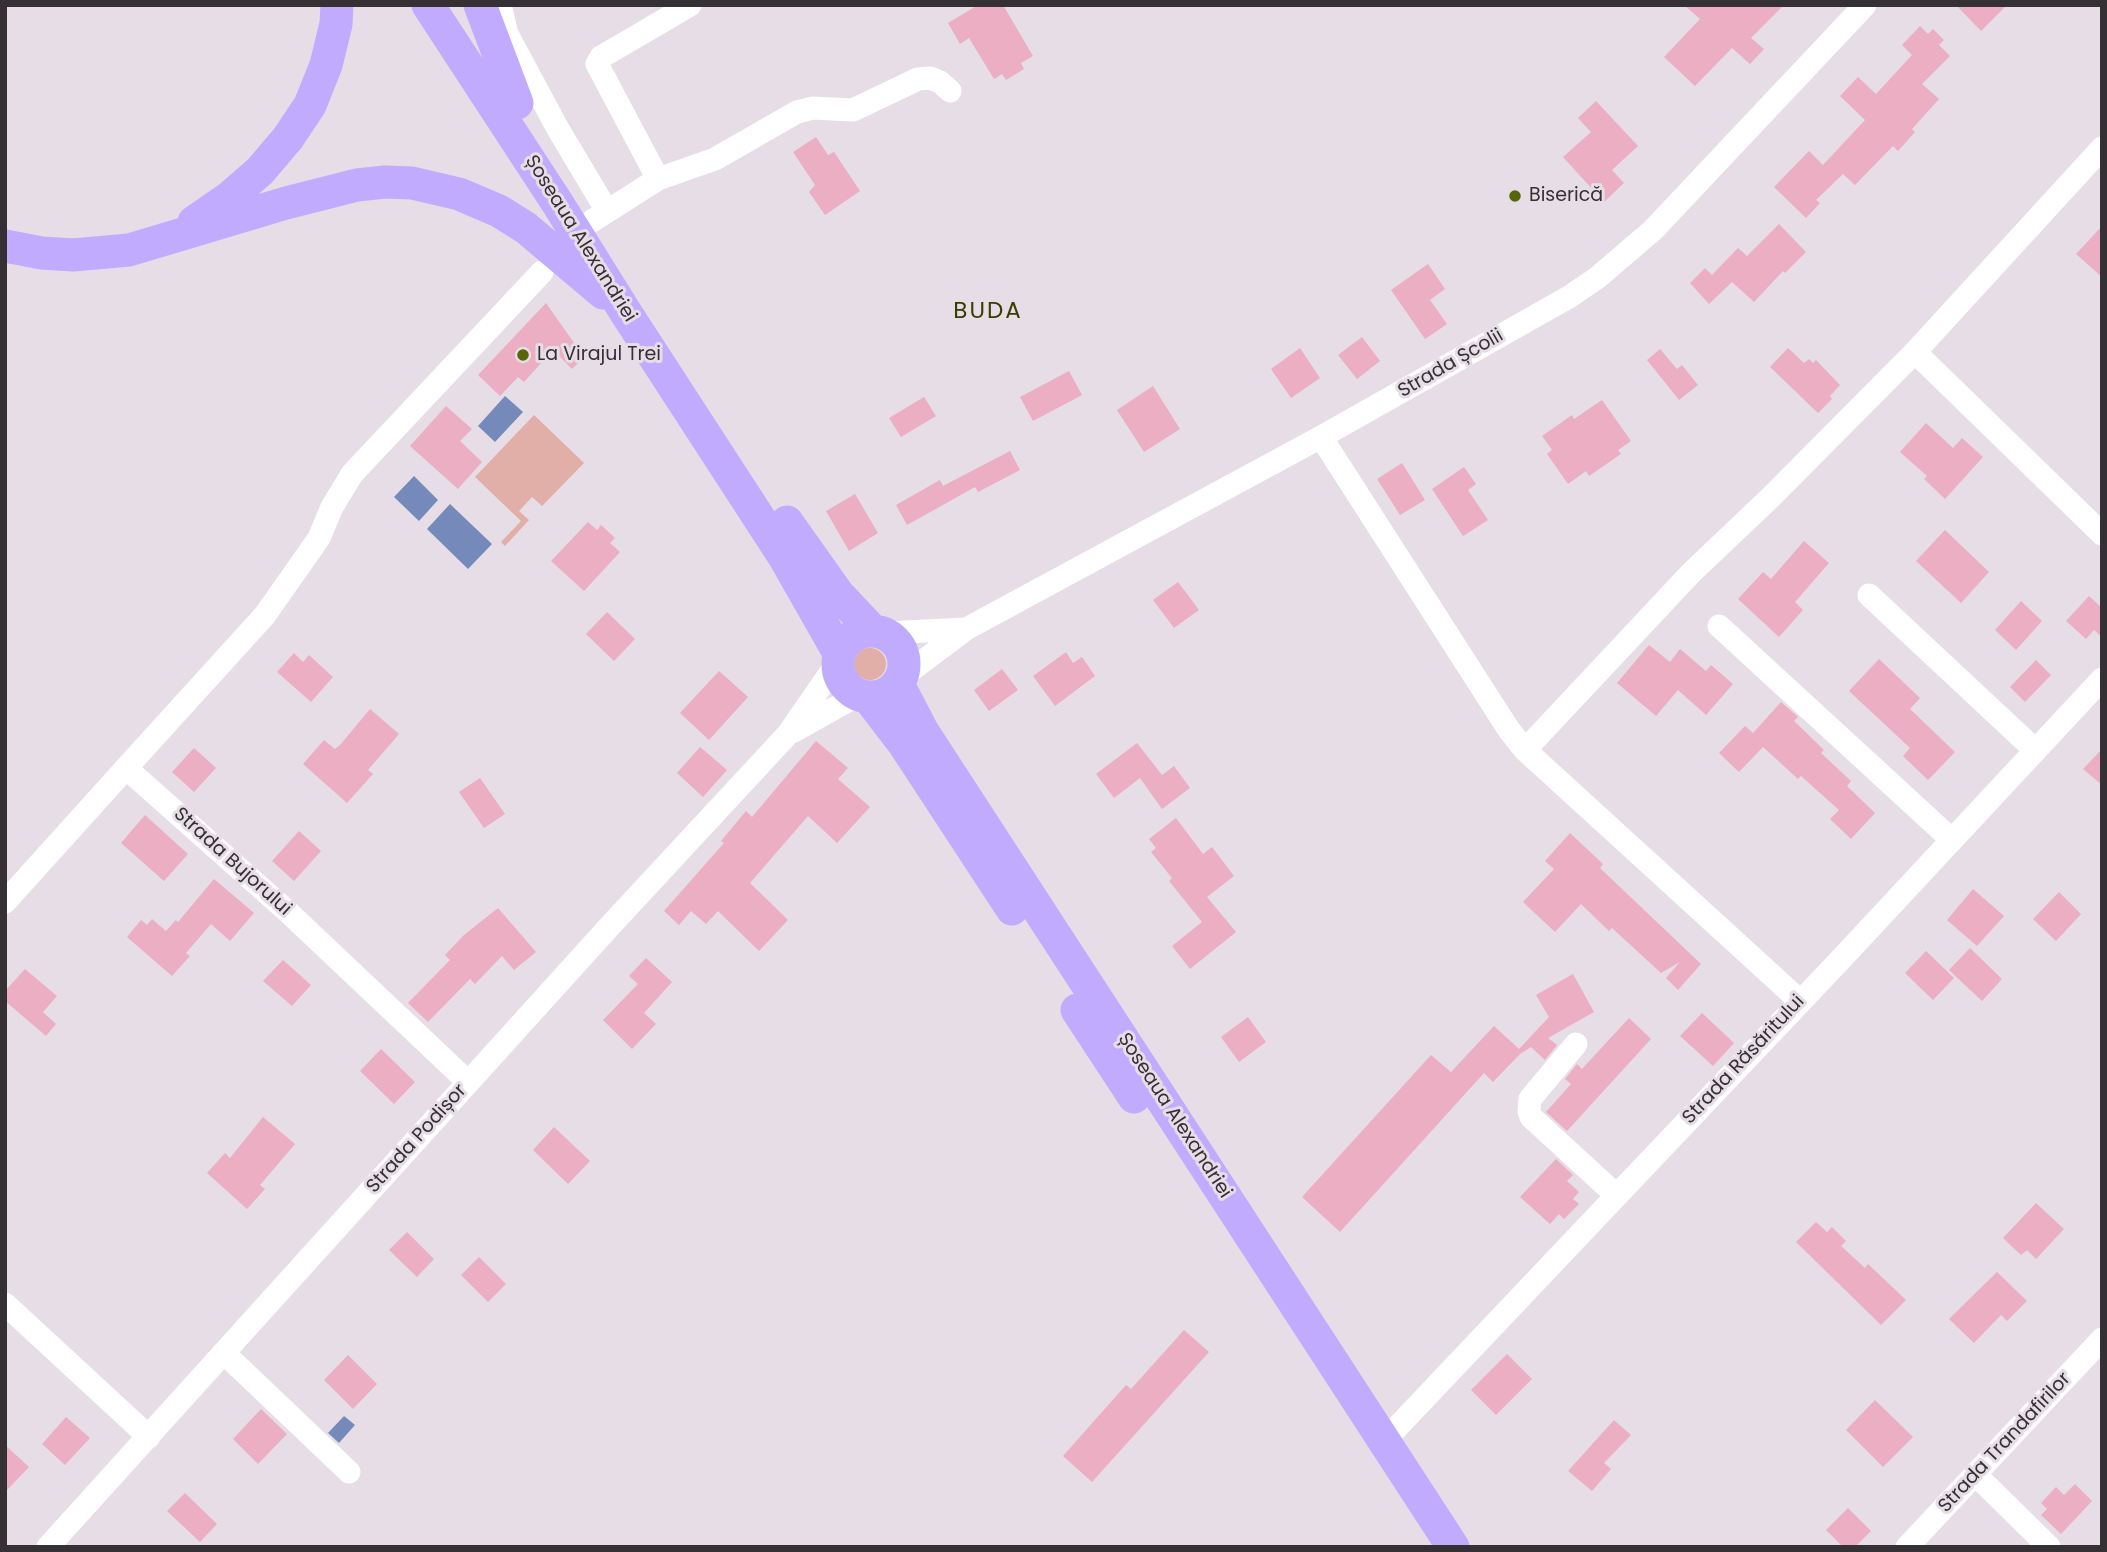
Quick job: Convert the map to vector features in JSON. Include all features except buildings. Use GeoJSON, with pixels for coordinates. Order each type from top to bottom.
{"type":"FeatureCollection","features":[{"type":"Feature","properties":{"kind":"highway"},"geometry":{"type":"LineString","coordinates":[[161,241],[201,218],[230,197],[260,171],[288,138],[310,104],[326,65],[336,24],[337,5]]}},
{"type":"Feature","properties":{"kind":"highway","name":"Șoseaua Alexandriei"},"geometry":{"type":"LineString","coordinates":[[428,5],[785,558],[838,658],[842,682],[881,712],[912,756],[1428,1547]]}},
{"type":"Feature","properties":{"kind":"highway","name":"Șoseaua Alexandriei"},"geometry":{"type":"LineString","coordinates":[[453,5],[517,103],[599,216],[708,404],[803,546],[838,594],[879,632],[896,641],[904,664],[900,680],[923,732],[1453,1547]]}},
{"type":"Feature","properties":{"kind":"highway"},"geometry":{"type":"LineString","coordinates":[[480,5],[517,103]]}},
{"type":"Feature","properties":{"kind":"highway"},"geometry":{"type":"LineString","coordinates":[[5,246],[72,255],[129,250],[286,203],[357,185],[412,183],[458,194],[499,211],[526,228],[626,313]]}},
{"type":"Feature","properties":{"kind":"highway"},"geometry":{"type":"LineString","coordinates":[[838,658],[851,636],[859,632],[879,632]]}},
{"type":"Feature","properties":{"kind":"highway"},"geometry":{"type":"LineString","coordinates":[[863,696],[884,694],[900,680]]}},
{"type":"Feature","properties":{"kind":"street"},"geometry":{"type":"LineString","coordinates":[[500,5],[507,34],[558,130],[599,216],[658,179],[715,159],[797,112],[813,108],[853,110],[918,79],[930,78],[950,91]]}},
{"type":"Feature","properties":{"kind":"street"},"geometry":{"type":"LineString","coordinates":[[658,179],[597,64],[601,57],[690,5]]}},
{"type":"Feature","properties":{"kind":"street","name":"Strada Școlii"},"geometry":{"type":"LineString","coordinates":[[900,680],[966,629],[1321,437],[1569,297],[1606,271],[1653,230],[1865,5]]}},
{"type":"Feature","properties":{"kind":"street"},"geometry":{"type":"LineString","coordinates":[[1525,750],[1691,573],[1772,497],[1915,352],[2102,148]]}},
{"type":"Feature","properties":{"kind":"street"},"geometry":{"type":"LineString","coordinates":[[5,902],[265,615],[319,538],[332,507],[352,474],[542,272]]}},
{"type":"Feature","properties":{"kind":"street"},"geometry":{"type":"LineString","coordinates":[[1915,352],[2102,534]]}},
{"type":"Feature","properties":{"kind":"street"},"geometry":{"type":"LineString","coordinates":[[1321,437],[1509,730],[1525,750],[1800,1001]]}},
{"type":"Feature","properties":{"kind":"street"},"geometry":{"type":"LineString","coordinates":[[1869,595],[2035,750]]}},
{"type":"Feature","properties":{"kind":"street"},"geometry":{"type":"LineString","coordinates":[[1719,626],[1952,840]]}},
{"type":"Feature","properties":{"kind":"street","name":"Strada Școlii"},"geometry":{"type":"LineString","coordinates":[[879,632],[966,629]]}},
{"type":"Feature","properties":{"kind":"street","name":"Strada Podișor"},"geometry":{"type":"LineString","coordinates":[[48,1547],[468,1082],[788,734],[838,658]]}},
{"type":"Feature","properties":{"kind":"street","name":"Strada Răsăritului"},"geometry":{"type":"LineString","coordinates":[[1385,1440],[2102,678]]}},
{"type":"Feature","properties":{"kind":"street","name":"Strada Podișor"},"geometry":{"type":"LineString","coordinates":[[788,734],[863,696]]}},
{"type":"Feature","properties":{"kind":"street","name":"Strada Bujorului"},"geometry":{"type":"LineString","coordinates":[[126,768],[287,911],[468,1082]]}},
{"type":"Feature","properties":{"kind":"street"},"geometry":{"type":"LineString","coordinates":[[1576,1044],[1530,1099],[1528,1111],[1531,1117],[1616,1195]]}},
{"type":"Feature","properties":{"kind":"street"},"geometry":{"type":"LineString","coordinates":[[5,1304],[149,1437]]}},
{"type":"Feature","properties":{"kind":"street","name":"Strada Trandafirilor"},"geometry":{"type":"LineString","coordinates":[[1907,1547],[2102,1339]]}},
{"type":"Feature","properties":{"kind":"street"},"geometry":{"type":"LineString","coordinates":[[224,1353],[349,1472]]}},
{"type":"Feature","properties":{"kind":"street"},"geometry":{"type":"LineString","coordinates":[[1975,1474],[2049,1547]]}},
{"type":"Feature","properties":{"kind":"shaded area"},"geometry":{"type":"Polygon","coordinates":[[[534,415],[584,463],[542,506],[532,497],[519,511],[529,520],[505,546],[501,542],[521,521],[475,477],[534,415]]]}},
{"type":"Feature","properties":{"kind":"shaded area"},"geometry":{"type":"Polygon","coordinates":[[[870,648],[881,653],[886,664],[881,675],[870,680],[859,675],[854,664],[859,653],[870,648]]]}},
{"type":"Feature","properties":{"kind":"water"},"geometry":{"type":"Polygon","coordinates":[[[505,396],[523,412],[495,442],[478,426],[505,396]]]}},
{"type":"Feature","properties":{"kind":"water"},"geometry":{"type":"Polygon","coordinates":[[[414,476],[438,500],[419,521],[394,497],[414,476]]]}},
{"type":"Feature","properties":{"kind":"water"},"geometry":{"type":"Polygon","coordinates":[[[450,504],[492,544],[468,569],[427,529],[450,504]]]}},
{"type":"Feature","properties":{"kind":"water"},"geometry":{"type":"Polygon","coordinates":[[[344,1416],[355,1425],[339,1443],[328,1433],[344,1416]]]}},
{"type":"Feature","properties":{"kind":"place","name":"Biserică"},"geometry":{"type":"Point","coordinates":[1515,196]}},
{"type":"Feature","properties":{"kind":"place","name":"La Virajul Trei"},"geometry":{"type":"Point","coordinates":[523,355]}},
{"type":"Feature","properties":{"kind":"district","name":"BUDA"},"geometry":{"type":"Point","coordinates":[988,312]}}]}
